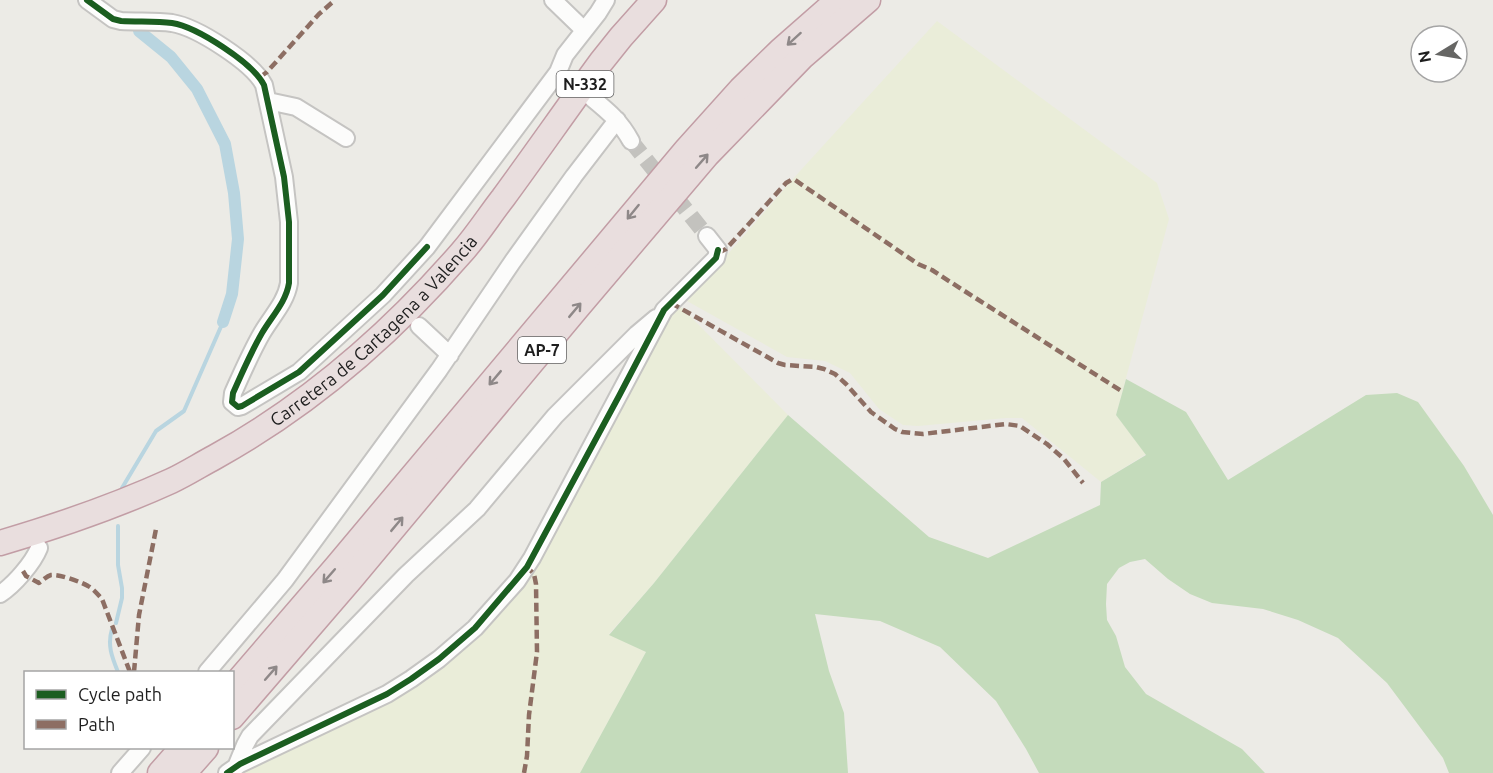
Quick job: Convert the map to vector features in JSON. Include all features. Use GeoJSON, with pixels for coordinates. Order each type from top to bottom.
{"type":"FeatureCollection","features":[{"type":"Feature","properties":{"kind":"highway","name":"Carretera de Cartagena a Valencia"},"geometry":{"type":"LineString","coordinates":[[0,543],[57,526],[172,480],[251,437],[286,414],[368,350],[423,296],[464,250],[601,62],[654,0]]}},
{"type":"Feature","properties":{"kind":"highway","name":"AP-7"},"geometry":{"type":"LineString","coordinates":[[234,686],[687,149],[741,89],[838,0]]}},
{"type":"Feature","properties":{"kind":"highway","name":"AP-7"},"geometry":{"type":"LineString","coordinates":[[234,715],[707,155],[802,57],[868,0]]}},
{"type":"Feature","properties":{"kind":"highway"},"geometry":{"type":"LineString","coordinates":[[0,559],[39,548],[147,501],[223,464],[290,422],[324,397],[368,360],[438,293],[506,209],[522,172]]}},
{"type":"Feature","properties":{"kind":"highway"},"geometry":{"type":"LineString","coordinates":[[160,773],[202,749]]}},
{"type":"Feature","properties":{"kind":"street"},"geometry":{"type":"LineString","coordinates":[[87,0],[112,19],[181,25],[220,44],[255,72],[264,85],[284,177],[288,211],[289,283],[284,299],[262,333],[233,393],[232,402],[238,407],[299,372],[389,298],[563,76],[565,55],[606,0]]}},
{"type":"Feature","properties":{"kind":"street"},"geometry":{"type":"LineString","coordinates":[[553,0],[584,30]]}},
{"type":"Feature","properties":{"kind":"street"},"geometry":{"type":"LineString","coordinates":[[592,98],[617,120],[631,141]]}},
{"type":"Feature","properties":{"kind":"street"},"geometry":{"type":"LineString","coordinates":[[268,101],[296,107],[346,138]]}},
{"type":"Feature","properties":{"kind":"street"},"geometry":{"type":"LineString","coordinates":[[208,671],[285,580],[450,354],[574,176],[617,120]]}},
{"type":"Feature","properties":{"kind":"street"},"geometry":{"type":"LineString","coordinates":[[231,770],[387,694],[411,679],[439,659],[475,628],[517,581],[532,558],[662,314],[716,258],[718,250],[707,236]]}},
{"type":"Feature","properties":{"kind":"street"},"geometry":{"type":"LineString","coordinates":[[231,770],[250,736],[406,575],[477,509],[555,416],[650,321],[662,314]]}},
{"type":"Feature","properties":{"kind":"street"},"geometry":{"type":"LineString","coordinates":[[419,326],[450,354]]}},
{"type":"Feature","properties":{"kind":"street"},"geometry":{"type":"LineString","coordinates":[[0,594],[8,589],[36,557],[39,548]]}},
{"type":"Feature","properties":{"kind":"street"},"geometry":{"type":"LineString","coordinates":[[120,773],[140,749]]}},
{"type":"Feature","properties":{"kind":"green space"},"geometry":{"type":"Polygon","coordinates":[[[937,21],[1157,183],[1169,219],[1116,415],[1146,454],[1101,482],[1022,418],[918,426],[903,425],[879,409],[850,373],[825,361],[787,357],[687,301],[800,171],[937,21]]]}},
{"type":"Feature","properties":{"kind":"green space"},"geometry":{"type":"Polygon","coordinates":[[[674,300],[788,415],[654,583],[609,634],[646,652],[580,773],[238,773],[287,747],[490,621],[674,300]]]}},
{"type":"Feature","properties":{"kind":"green space"},"geometry":{"type":"Polygon","coordinates":[[[1126,379],[1186,412],[1228,480],[1366,395],[1397,393],[1418,402],[1464,466],[1493,515],[1493,773],[1449,773],[1443,758],[1387,683],[1338,638],[1298,620],[1263,609],[1212,603],[1190,594],[1145,559],[1130,562],[1119,568],[1107,584],[1107,620],[1116,636],[1125,667],[1146,694],[1242,749],[1265,773],[1039,773],[996,701],[940,647],[880,621],[815,614],[829,671],[844,713],[848,773],[580,773],[646,652],[609,635],[654,583],[788,415],[929,537],[988,558],[1100,505],[1101,482],[1146,455],[1116,415],[1126,379]]]}},
{"type":"Feature","properties":{"kind":"waterway"},"geometry":{"type":"LineString","coordinates":[[139,31],[171,57],[197,89],[225,144],[234,193],[238,239],[232,294],[223,322]]}},
{"type":"Feature","properties":{"kind":"waterway"},"geometry":{"type":"LineString","coordinates":[[122,488],[156,431],[184,411],[223,322]]}},
{"type":"Feature","properties":{"kind":"waterway"},"geometry":{"type":"LineString","coordinates":[[116,623],[122,598],[118,565],[118,526]]}},
{"type":"Feature","properties":{"kind":"waterway"},"geometry":{"type":"LineString","coordinates":[[112,629],[110,646],[118,671]]}},
{"type":"Feature","properties":{"kind":"tunnel"},"geometry":{"type":"LineString","coordinates":[[631,141],[707,236]]}},
{"type":"Feature","properties":{"kind":"marked path"},"geometry":{"type":"LineString","coordinates":[[260,77],[335,0]]}},
{"type":"Feature","properties":{"kind":"marked path"},"geometry":{"type":"LineString","coordinates":[[718,250],[726,249],[786,183],[795,180],[918,264],[932,270],[1123,392]]}},
{"type":"Feature","properties":{"kind":"marked path"},"geometry":{"type":"LineString","coordinates":[[671,303],[778,363],[816,367],[835,374],[871,412],[902,432],[923,434],[1006,424],[1020,426],[1047,444],[1064,459],[1083,483]]}},
{"type":"Feature","properties":{"kind":"marked path"},"geometry":{"type":"LineString","coordinates":[[134,671],[139,615],[156,529]]}},
{"type":"Feature","properties":{"kind":"marked path"},"geometry":{"type":"LineString","coordinates":[[524,773],[537,652],[536,584],[534,574],[527,567]]}},
{"type":"Feature","properties":{"kind":"marked path"},"geometry":{"type":"LineString","coordinates":[[23,571],[26,576],[39,583],[48,576],[55,575],[76,580],[94,590],[102,599],[130,671]]}},
{"type":"Feature","properties":{"kind":"cycle path"},"geometry":{"type":"LineString","coordinates":[[87,0],[113,19],[172,23],[195,31],[237,57],[258,76],[264,85],[284,177],[289,222],[289,283],[282,303],[258,340],[233,393],[232,402],[238,407],[299,372],[383,295],[427,247]]}},
{"type":"Feature","properties":{"kind":"cycle path"},"geometry":{"type":"LineString","coordinates":[[227,773],[240,764],[387,694],[439,659],[475,628],[527,567],[664,310],[716,258],[718,250]]}}]}
